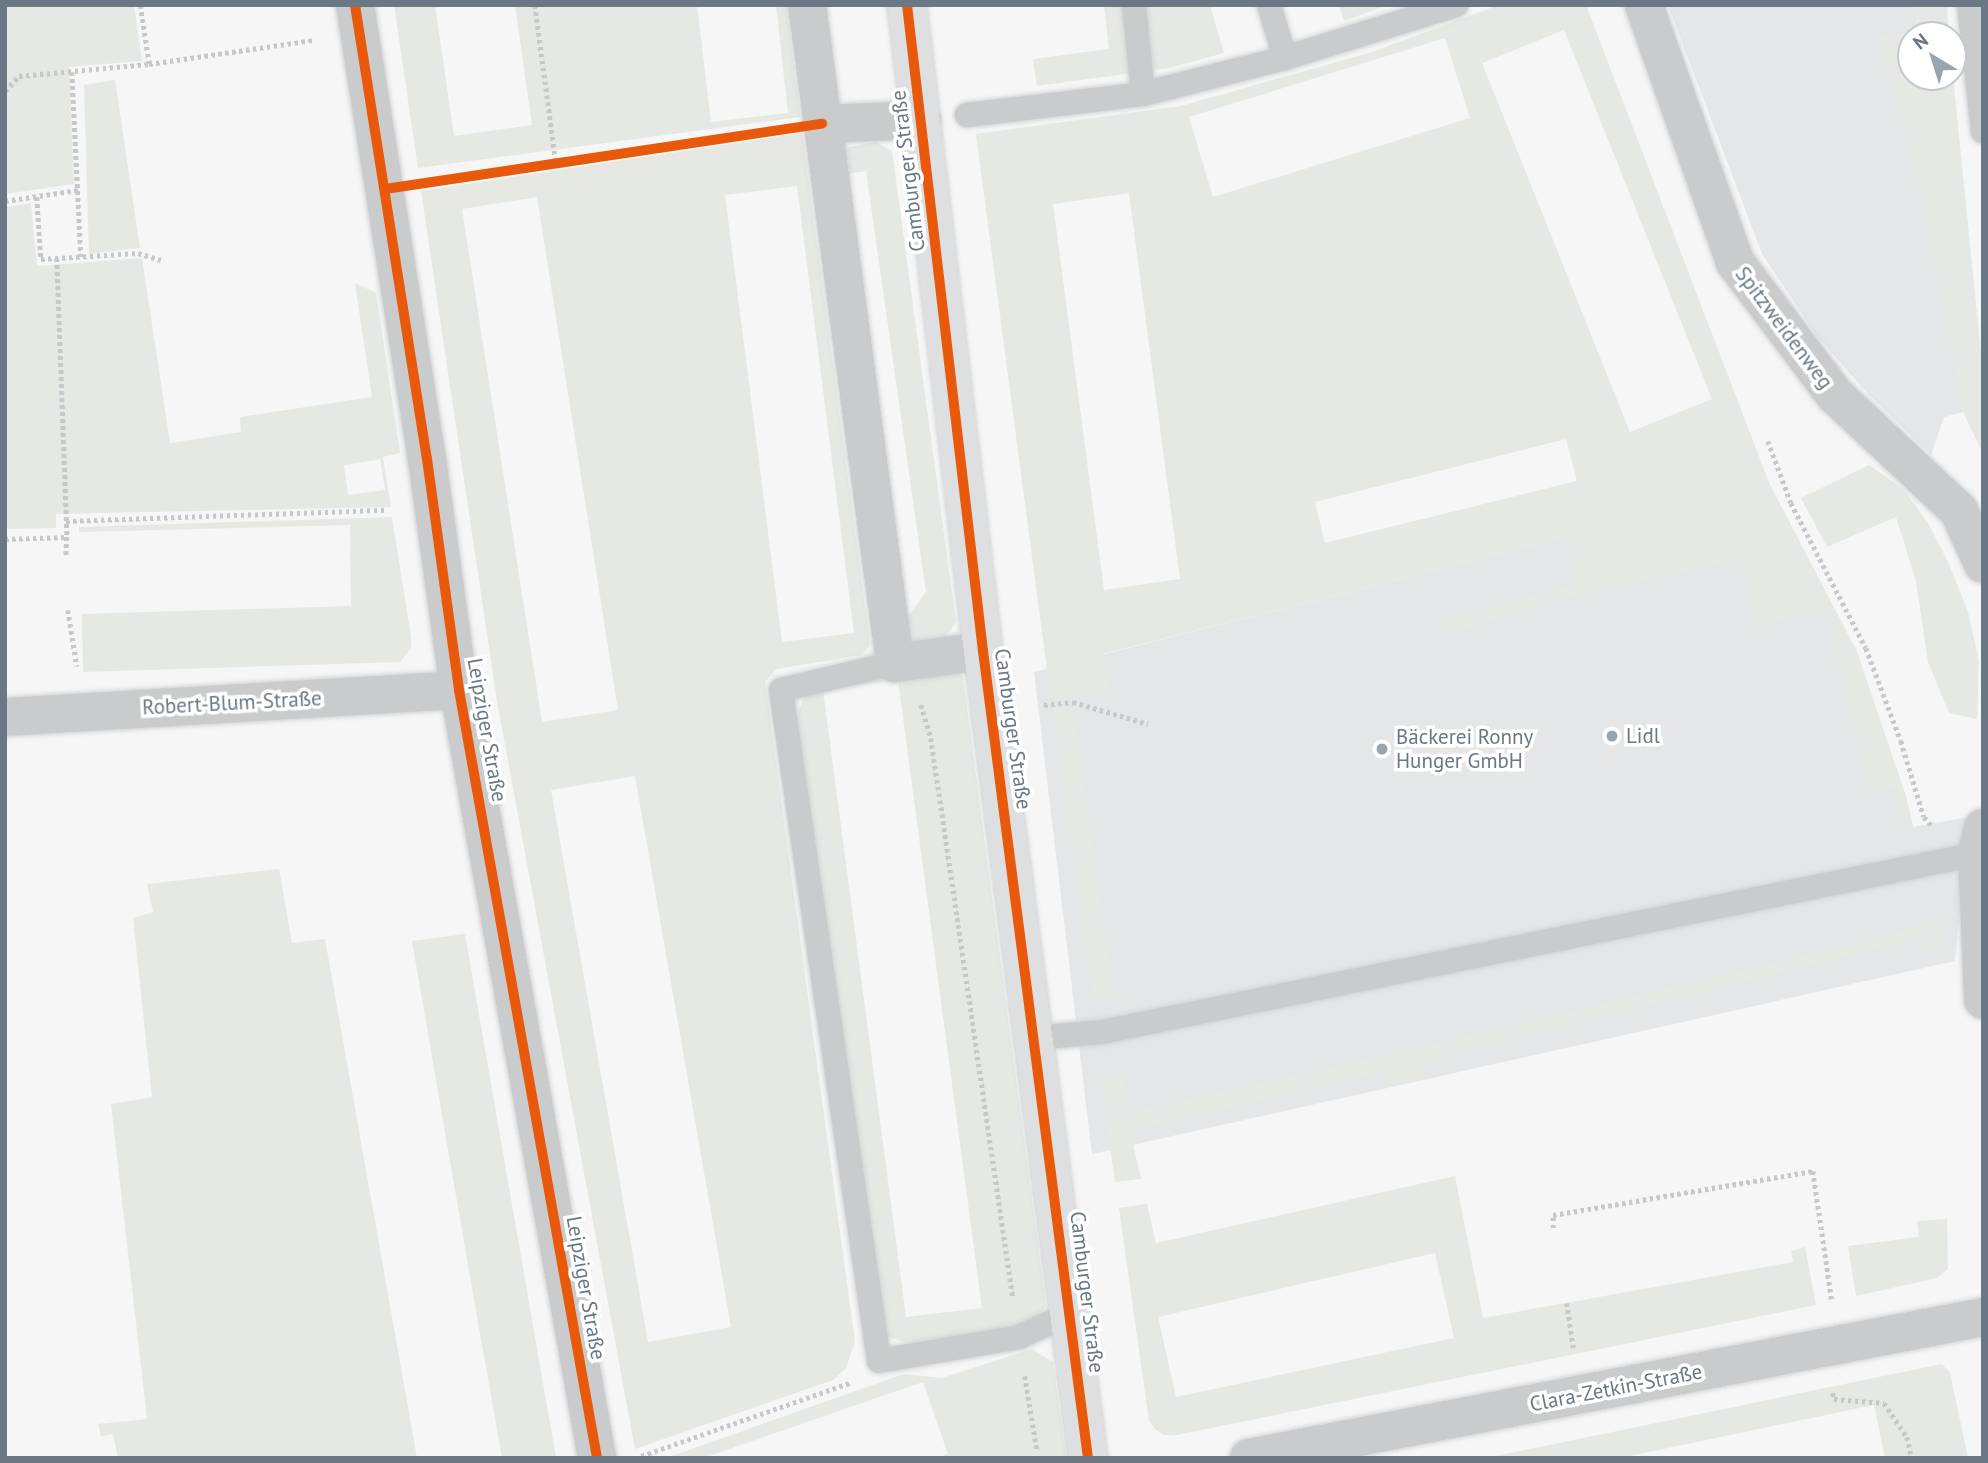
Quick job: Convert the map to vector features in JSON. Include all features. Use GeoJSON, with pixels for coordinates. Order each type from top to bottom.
{"type":"FeatureCollection","features":[{"type":"Feature","properties":{"kind":"main road","name":"Camburger Straße"},"geometry":{"type":"LineString","coordinates":[[907,5],[983,651],[1088,1458]]}},
{"type":"Feature","properties":{"kind":"street"},"geometry":{"type":"LineString","coordinates":[[807,5],[901,663]]}},
{"type":"Feature","properties":{"kind":"street","name":"Spitzweidenweg"},"geometry":{"type":"LineString","coordinates":[[1644,5],[1735,262],[1835,395],[1971,510],[1983,564]]}},
{"type":"Feature","properties":{"kind":"street","name":"Leipziger Straße"},"geometry":{"type":"LineString","coordinates":[[356,20],[405,316],[459,690],[597,1458]]}},
{"type":"Feature","properties":{"kind":"street","name":"Camburger Straße"},"geometry":{"type":"LineString","coordinates":[[822,124],[922,120]]}},
{"type":"Feature","properties":{"kind":"street","name":"Camburger Straße"},"geometry":{"type":"LineString","coordinates":[[901,663],[983,651]]}},
{"type":"Feature","properties":{"kind":"street","name":"Robert-Blum-Straße"},"geometry":{"type":"LineString","coordinates":[[5,717],[459,690]]}},
{"type":"Feature","properties":{"kind":"street"},"geometry":{"type":"LineString","coordinates":[[1973,846],[1983,1000]]}},
{"type":"Feature","properties":{"kind":"street","name":"Clara-Zetkin-Straße"},"geometry":{"type":"LineString","coordinates":[[1249,1458],[1305,1452],[1983,1317]]}},
{"type":"Feature","properties":{"kind":"lane"},"geometry":{"type":"LineString","coordinates":[[1133,5],[1143,94]]}},
{"type":"Feature","properties":{"kind":"lane"},"geometry":{"type":"LineString","coordinates":[[1269,5],[1285,58]]}},
{"type":"Feature","properties":{"kind":"lane"},"geometry":{"type":"LineString","coordinates":[[967,115],[1143,94],[1285,58],[1456,5]]}},
{"type":"Feature","properties":{"kind":"lane"},"geometry":{"type":"LineString","coordinates":[[1969,5],[1983,131]]}},
{"type":"Feature","properties":{"kind":"lane","name":"Camburger Straße"},"geometry":{"type":"LineString","coordinates":[[901,663],[781,690],[879,1361],[1019,1337],[1071,1313]]}},
{"type":"Feature","properties":{"kind":"lane"},"geometry":{"type":"LineString","coordinates":[[1034,1038],[1102,1032],[1973,846]]}},
{"type":"Feature","properties":{"kind":"path"},"geometry":{"type":"LineString","coordinates":[[140,5],[149,64]]}},
{"type":"Feature","properties":{"kind":"path"},"geometry":{"type":"LineString","coordinates":[[535,5],[556,163]]}},
{"type":"Feature","properties":{"kind":"path"},"geometry":{"type":"LineString","coordinates":[[5,91],[19,76],[149,64],[356,20]]}},
{"type":"Feature","properties":{"kind":"path"},"geometry":{"type":"LineString","coordinates":[[72,72],[81,257]]}},
{"type":"Feature","properties":{"kind":"path"},"geometry":{"type":"LineString","coordinates":[[5,201],[78,190]]}},
{"type":"Feature","properties":{"kind":"path"},"geometry":{"type":"LineString","coordinates":[[37,197],[41,259],[138,253],[161,260]]}},
{"type":"Feature","properties":{"kind":"path"},"geometry":{"type":"LineString","coordinates":[[57,258],[66,558]]}},
{"type":"Feature","properties":{"kind":"path"},"geometry":{"type":"LineString","coordinates":[[1768,441],[1791,503],[1866,648],[1901,741],[1924,817],[1973,846]]}},
{"type":"Feature","properties":{"kind":"path"},"geometry":{"type":"LineString","coordinates":[[66,521],[398,509]]}},
{"type":"Feature","properties":{"kind":"path"},"geometry":{"type":"LineString","coordinates":[[5,539],[67,537]]}},
{"type":"Feature","properties":{"kind":"path"},"geometry":{"type":"LineString","coordinates":[[68,610],[79,679],[80,712]]}},
{"type":"Feature","properties":{"kind":"path"},"geometry":{"type":"LineString","coordinates":[[901,663],[931,738],[1036,1447]]}},
{"type":"Feature","properties":{"kind":"path"},"geometry":{"type":"LineString","coordinates":[[1044,705],[1073,702],[1148,724]]}},
{"type":"Feature","properties":{"kind":"path"},"geometry":{"type":"LineString","coordinates":[[1553,1228],[1553,1215],[1814,1171],[1833,1309]]}},
{"type":"Feature","properties":{"kind":"path"},"geometry":{"type":"LineString","coordinates":[[1567,1303],[1576,1363]]}},
{"type":"Feature","properties":{"kind":"path"},"geometry":{"type":"LineString","coordinates":[[637,1458],[850,1383],[879,1361]]}},
{"type":"Feature","properties":{"kind":"path"},"geometry":{"type":"LineString","coordinates":[[1831,1387],[1834,1399],[1884,1403],[1907,1437],[1912,1458]]}},
{"type":"Feature","properties":{"kind":"shaded area"},"geometry":{"type":"Polygon","coordinates":[[[5,5],[134,5],[142,61],[69,67],[74,184],[5,194],[5,5]]]}},
{"type":"Feature","properties":{"kind":"shaded area"},"geometry":{"type":"Polygon","coordinates":[[[394,5],[435,5],[454,136],[532,125],[515,5],[697,5],[711,122],[788,113],[776,5],[786,5],[800,117],[418,168],[394,5]]]}},
{"type":"Feature","properties":{"kind":"shaded area"},"geometry":{"type":"Polygon","coordinates":[[[1104,5],[1210,5],[1224,53],[1169,68],[1037,86],[1033,59],[1109,49],[1104,5]]]}},
{"type":"Feature","properties":{"kind":"shaded area"},"geometry":{"type":"Polygon","coordinates":[[[1339,5],[1387,5],[1344,21],[1339,5]]]}},
{"type":"Feature","properties":{"kind":"shaded area"},"geometry":{"type":"Polygon","coordinates":[[[1499,5],[1586,5],[1770,485],[1857,652],[1906,797],[1913,827],[1902,828],[1895,787],[1870,793],[1827,610],[1757,626],[1741,559],[1564,598],[1444,636],[1442,619],[1577,585],[1566,537],[1102,654],[1110,692],[1051,700],[976,134],[1181,106],[1372,52],[1499,5]],[[1564,30],[1482,63],[1630,432],[1712,399],[1564,30]],[[1445,38],[1189,117],[1213,197],[1470,118],[1445,38]],[[1129,193],[1053,204],[1104,590],[1180,579],[1129,193]],[[1566,439],[1315,502],[1325,543],[1577,481],[1566,439]]]}},
{"type":"Feature","properties":{"kind":"shaded area"},"geometry":{"type":"Polygon","coordinates":[[[1668,5],[1915,5],[1917,21],[1897,21],[1897,91],[1913,91],[1963,412],[1944,417],[1931,455],[1868,394],[1817,336],[1762,254],[1668,5]]]}},
{"type":"Feature","properties":{"kind":"shaded area"},"geometry":{"type":"Polygon","coordinates":[[[1915,5],[1947,5],[1948,21],[1916,21],[1915,5]]]}},
{"type":"Feature","properties":{"kind":"shaded area"},"geometry":{"type":"Polygon","coordinates":[[[1897,33],[1897,91],[1954,91],[1983,372],[1983,454],[1963,412],[1920,185],[1879,36],[1897,33]]]}},
{"type":"Feature","properties":{"kind":"shaded area"},"geometry":{"type":"Polygon","coordinates":[[[115,80],[140,248],[89,254],[84,85],[115,80]]]}},
{"type":"Feature","properties":{"kind":"shaded area"},"geometry":{"type":"Polygon","coordinates":[[[802,133],[870,645],[862,655],[776,669],[765,682],[855,1342],[846,1368],[833,1380],[635,1449],[497,701],[421,191],[802,133]],[[797,186],[725,195],[782,642],[854,633],[797,186]],[[537,197],[462,209],[542,722],[618,710],[537,197]],[[635,776],[551,790],[648,1342],[731,1327],[635,776]]]}},
{"type":"Feature","properties":{"kind":"shaded area"},"geometry":{"type":"Polygon","coordinates":[[[876,142],[892,151],[956,622],[946,636],[934,643],[920,646],[898,631],[926,592],[866,171],[835,176],[843,148],[876,142]]]}},
{"type":"Feature","properties":{"kind":"shaded area"},"geometry":{"type":"Polygon","coordinates":[[[31,203],[37,266],[142,258],[170,443],[241,432],[240,417],[372,397],[355,283],[376,293],[400,453],[383,457],[391,507],[56,514],[56,528],[5,529],[5,207],[31,203]],[[380,459],[344,465],[348,495],[385,490],[380,459]]]}},
{"type":"Feature","properties":{"kind":"shaded area"},"geometry":{"type":"Polygon","coordinates":[[[1869,465],[1903,489],[1928,523],[1949,564],[1968,612],[1979,661],[1977,719],[1949,713],[1928,662],[1916,581],[1896,517],[1827,547],[1801,498],[1869,465]]]}},
{"type":"Feature","properties":{"kind":"shaded area"},"geometry":{"type":"Polygon","coordinates":[[[1770,485],[1857,652],[1906,797],[1913,827],[1975,816],[1963,877],[1955,961],[1092,1154],[1034,672],[1770,485]]]}},
{"type":"Feature","properties":{"kind":"shaded area"},"geometry":{"type":"Polygon","coordinates":[[[392,517],[411,637],[411,648],[400,662],[83,672],[82,614],[351,606],[350,525],[79,532],[79,527],[392,517]]]}},
{"type":"Feature","properties":{"kind":"shaded area"},"geometry":{"type":"Polygon","coordinates":[[[956,669],[963,677],[1046,1306],[1035,1319],[1017,1325],[908,1343],[889,1337],[879,1328],[797,729],[798,711],[805,697],[819,686],[956,669]],[[898,680],[823,690],[906,1317],[982,1308],[898,680]]]}},
{"type":"Feature","properties":{"kind":"shaded area"},"geometry":{"type":"Polygon","coordinates":[[[1073,706],[1114,999],[1093,1002],[1052,709],[1073,706]]]}},
{"type":"Feature","properties":{"kind":"shaded area"},"geometry":{"type":"Polygon","coordinates":[[[279,869],[292,943],[325,939],[417,1458],[118,1458],[113,1434],[101,1436],[98,1424],[147,1419],[111,1104],[152,1097],[133,918],[153,912],[147,884],[279,869]]]}},
{"type":"Feature","properties":{"kind":"shaded area"},"geometry":{"type":"Polygon","coordinates":[[[1935,921],[1942,927],[1941,950],[1927,953],[1923,937],[1421,1063],[1424,1077],[1390,1086],[1386,1071],[1130,1131],[1141,1179],[1115,1182],[1100,1078],[1123,1073],[1129,1112],[1383,1056],[1888,936],[1920,923],[1935,921]]]}},
{"type":"Feature","properties":{"kind":"shaded area"},"geometry":{"type":"Polygon","coordinates":[[[465,934],[556,1458],[502,1458],[469,1271],[412,941],[465,934]]]}},
{"type":"Feature","properties":{"kind":"shaded area"},"geometry":{"type":"Polygon","coordinates":[[[1455,1176],[1483,1318],[1793,1262],[1791,1251],[1805,1247],[1816,1305],[1177,1435],[1164,1435],[1149,1421],[1119,1208],[1147,1204],[1156,1243],[1455,1176]],[[1435,1253],[1158,1317],[1176,1397],[1454,1338],[1435,1253]]]}},
{"type":"Feature","properties":{"kind":"shaded area"},"geometry":{"type":"Polygon","coordinates":[[[1947,1219],[1948,1269],[1937,1278],[1856,1296],[1848,1246],[1919,1237],[1917,1221],[1947,1219]]]}},
{"type":"Feature","properties":{"kind":"shaded area"},"geometry":{"type":"Polygon","coordinates":[[[1032,1349],[1053,1362],[1066,1458],[939,1458],[948,1454],[923,1382],[703,1458],[666,1458],[904,1374],[942,1378],[1032,1349]]]}},
{"type":"Feature","properties":{"kind":"shaded area"},"geometry":{"type":"Polygon","coordinates":[[[1942,1364],[1950,1373],[1968,1458],[1885,1458],[1874,1405],[1620,1458],[1486,1458],[1942,1364]]]}},
{"type":"Feature","properties":{"kind":"cycle path"},"geometry":{"type":"LineString","coordinates":[[355,5],[427,459],[459,690],[597,1458]]}},
{"type":"Feature","properties":{"kind":"cycle path"},"geometry":{"type":"LineString","coordinates":[[907,5],[983,651],[1088,1458]]}},
{"type":"Feature","properties":{"kind":"cycle path"},"geometry":{"type":"LineString","coordinates":[[385,189],[822,124]]}},
{"type":"Feature","properties":{"kind":"place","name":"Lidl"},"geometry":{"type":"Point","coordinates":[1612,736]}},
{"type":"Feature","properties":{"kind":"place","name":"Bäckerei Ronny Hunger GmbH"},"geometry":{"type":"Point","coordinates":[1382,749]}}]}
